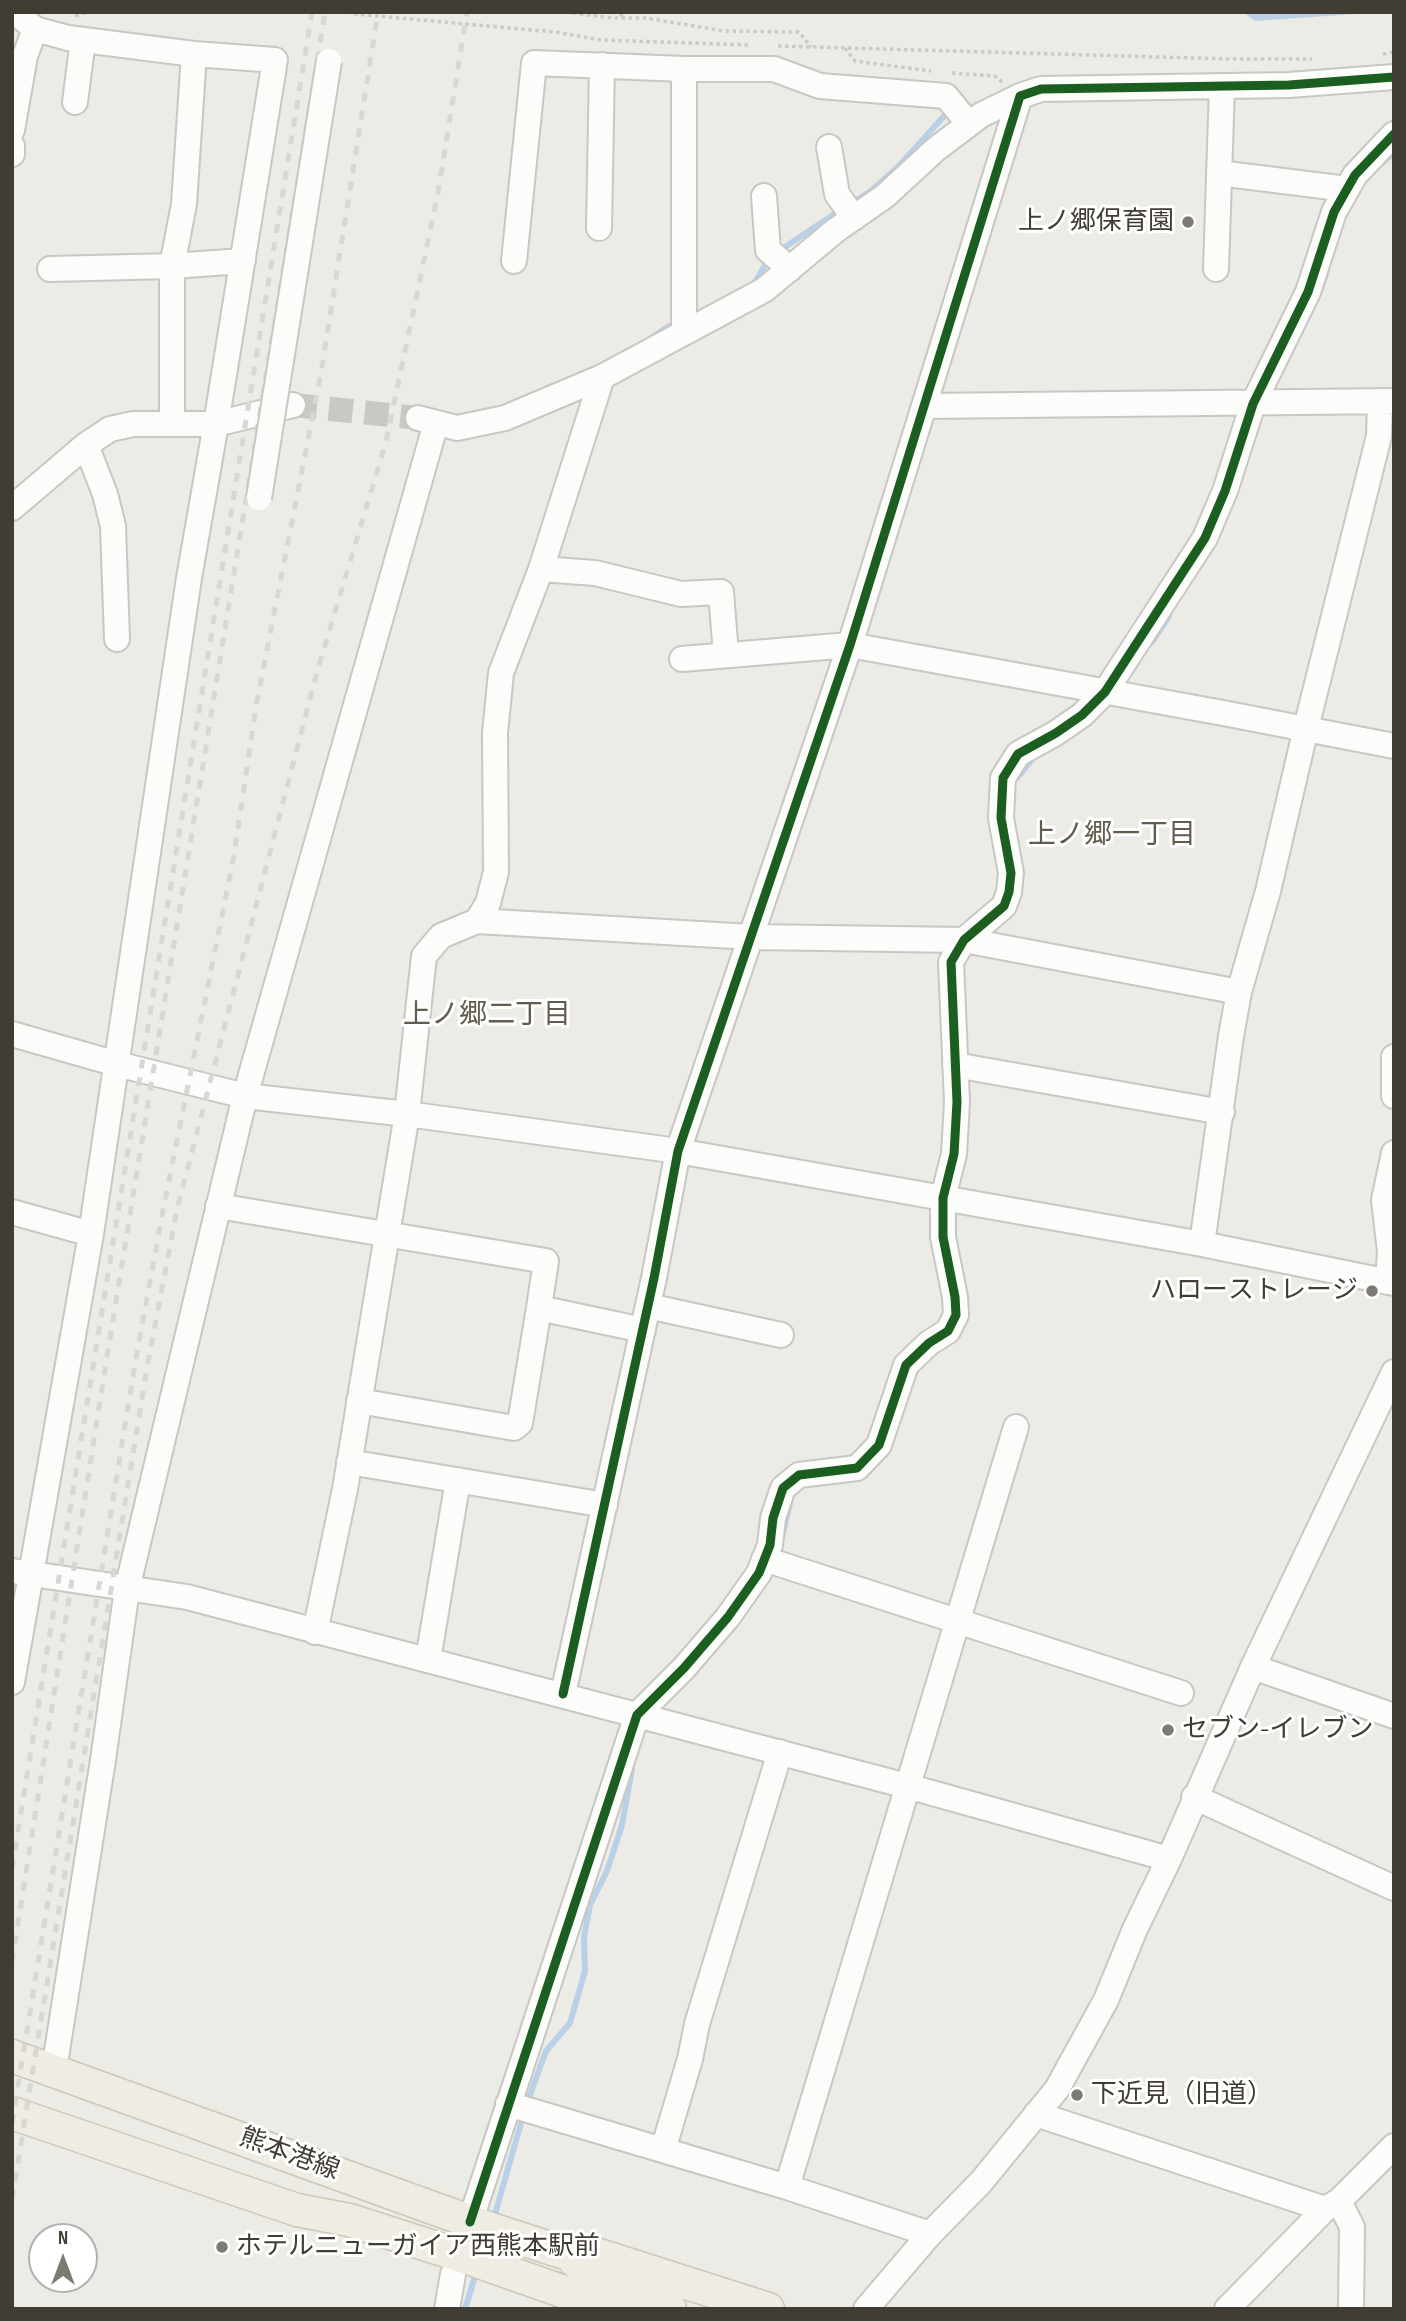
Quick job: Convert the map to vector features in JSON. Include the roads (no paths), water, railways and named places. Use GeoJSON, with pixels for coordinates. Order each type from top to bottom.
{"type":"FeatureCollection","features":[{"type":"Feature","properties":{"kind":"main road","name":"熊本港線"},"geometry":{"type":"LineString","coordinates":[[12,2056],[470,2222],[565,2253],[599,2255],[768,2309]]}},
{"type":"Feature","properties":{"kind":"main road","name":"熊本港線"},"geometry":{"type":"LineString","coordinates":[[12,2113],[297,2210],[349,2220],[613,2309]]}},
{"type":"Feature","properties":{"kind":"main road","name":"熊本港線"},"geometry":{"type":"LineString","coordinates":[[297,2210],[340,2234],[549,2309]]}},
{"type":"Feature","properties":{"kind":"main road","name":"熊本港線"},"geometry":{"type":"LineString","coordinates":[[565,2253],[589,2271],[670,2309]]}},
{"type":"Feature","properties":{"kind":"street"},"geometry":{"type":"LineString","coordinates":[[12,1682],[21,1573],[90,1234],[189,578],[275,60],[194,54],[83,40],[36,29],[15,12]]}},
{"type":"Feature","properties":{"kind":"street"},"geometry":{"type":"LineString","coordinates":[[12,130],[25,56],[36,29]]}},
{"type":"Feature","properties":{"kind":"street"},"geometry":{"type":"LineString","coordinates":[[75,102],[83,40]]}},
{"type":"Feature","properties":{"kind":"street"},"geometry":{"type":"LineString","coordinates":[[172,417],[172,266],[184,204],[194,54]]}},
{"type":"Feature","properties":{"kind":"street"},"geometry":{"type":"LineString","coordinates":[[258,498],[329,61]]}},
{"type":"Feature","properties":{"kind":"street"},"geometry":{"type":"LineString","coordinates":[[514,261],[534,63],[684,69],[774,69],[820,86],[946,96],[969,124]]}},
{"type":"Feature","properties":{"kind":"street"},"geometry":{"type":"LineString","coordinates":[[599,229],[602,65]]}},
{"type":"Feature","properties":{"kind":"street"},"geometry":{"type":"LineString","coordinates":[[684,69],[684,322]]}},
{"type":"Feature","properties":{"kind":"street"},"geometry":{"type":"LineString","coordinates":[[54,2070],[127,1589],[245,1096],[427,421],[457,428],[505,418],[602,377],[684,322],[764,290],[778,259],[848,210],[885,196],[936,149],[981,115],[1020,96],[1041,89],[1302,84],[1394,77]]}},
{"type":"Feature","properties":{"kind":"street"},"geometry":{"type":"LineString","coordinates":[[1216,269],[1222,86]]}},
{"type":"Feature","properties":{"kind":"street"},"geometry":{"type":"LineString","coordinates":[[563,1694],[646,1318],[678,1151],[850,645],[1020,96]]}},
{"type":"Feature","properties":{"kind":"street"},"geometry":{"type":"LineString","coordinates":[[470,2222],[637,1715],[684,1668],[728,1617],[759,1573],[783,1488],[799,1475],[857,1468],[879,1445],[906,1365],[929,1343],[948,1331],[956,1315],[943,1237],[943,1198],[954,1154],[957,1102],[951,962],[964,940],[1004,906],[1009,892],[1011,873],[1001,818],[1003,778],[1018,754],[1082,715],[1105,692],[1205,538],[1308,292],[1334,212],[1355,174],[1394,134]]}},
{"type":"Feature","properties":{"kind":"street"},"geometry":{"type":"LineString","coordinates":[[12,145],[12,154]]}},
{"type":"Feature","properties":{"kind":"street"},"geometry":{"type":"LineString","coordinates":[[829,147],[837,194],[848,210]]}},
{"type":"Feature","properties":{"kind":"street"},"geometry":{"type":"LineString","coordinates":[[1219,173],[1347,189]]}},
{"type":"Feature","properties":{"kind":"street"},"geometry":{"type":"LineString","coordinates":[[764,196],[778,259]]}},
{"type":"Feature","properties":{"kind":"street"},"geometry":{"type":"LineString","coordinates":[[50,268],[172,266],[243,261]]}},
{"type":"Feature","properties":{"kind":"street"},"geometry":{"type":"LineString","coordinates":[[477,921],[488,903],[496,872],[494,759],[501,673],[541,569],[602,377]]}},
{"type":"Feature","properties":{"kind":"street"},"geometry":{"type":"LineString","coordinates":[[924,407],[1387,401],[1268,891],[1239,992],[1202,1244]]}},
{"type":"Feature","properties":{"kind":"street"},"geometry":{"type":"LineString","coordinates":[[12,508],[86,445],[110,429],[172,417],[216,424],[293,405]]}},
{"type":"Feature","properties":{"kind":"street"},"geometry":{"type":"LineString","coordinates":[[86,445],[105,494],[113,526],[117,639]]}},
{"type":"Feature","properties":{"kind":"street"},"geometry":{"type":"LineString","coordinates":[[541,569],[595,573],[681,594],[721,592],[726,655]]}},
{"type":"Feature","properties":{"kind":"street"},"geometry":{"type":"LineString","coordinates":[[682,659],[850,645],[1394,746]]}},
{"type":"Feature","properties":{"kind":"street"},"geometry":{"type":"LineString","coordinates":[[315,1632],[349,1462],[407,1114],[424,956],[441,936],[477,921],[751,936],[964,940],[1239,992]]}},
{"type":"Feature","properties":{"kind":"street"},"geometry":{"type":"LineString","coordinates":[[12,1034],[245,1096],[407,1114],[678,1151],[1202,1244],[1391,1283],[1384,1200],[1394,1153]]}},
{"type":"Feature","properties":{"kind":"street"},"geometry":{"type":"LineString","coordinates":[[1394,1057],[1394,1096]]}},
{"type":"Feature","properties":{"kind":"street"},"geometry":{"type":"LineString","coordinates":[[955,1065],[1222,1112]]}},
{"type":"Feature","properties":{"kind":"street"},"geometry":{"type":"LineString","coordinates":[[218,1206],[546,1261],[520,1423],[514,1428],[359,1401]]}},
{"type":"Feature","properties":{"kind":"street"},"geometry":{"type":"LineString","coordinates":[[12,1212],[90,1234]]}},
{"type":"Feature","properties":{"kind":"street"},"geometry":{"type":"LineString","coordinates":[[540,1308],[781,1335]]}},
{"type":"Feature","properties":{"kind":"street"},"geometry":{"type":"LineString","coordinates":[[866,2309],[930,2234],[981,2182],[1057,2089],[1106,2000],[1135,1929],[1169,1859],[1253,1667],[1394,1371]]}},
{"type":"Feature","properties":{"kind":"street"},"geometry":{"type":"LineString","coordinates":[[787,2187],[955,1621],[1016,1426]]}},
{"type":"Feature","properties":{"kind":"street"},"geometry":{"type":"LineString","coordinates":[[349,1462],[605,1505]]}},
{"type":"Feature","properties":{"kind":"street"},"geometry":{"type":"LineString","coordinates":[[428,1660],[458,1480]]}},
{"type":"Feature","properties":{"kind":"street"},"geometry":{"type":"LineString","coordinates":[[764,1559],[1181,1693]]}},
{"type":"Feature","properties":{"kind":"street"},"geometry":{"type":"LineString","coordinates":[[21,1573],[187,1597],[563,1694],[1169,1859]]}},
{"type":"Feature","properties":{"kind":"street"},"geometry":{"type":"LineString","coordinates":[[1253,1667],[1394,1716]]}},
{"type":"Feature","properties":{"kind":"street"},"geometry":{"type":"LineString","coordinates":[[663,2150],[690,2059],[697,2024],[780,1752]]}},
{"type":"Feature","properties":{"kind":"street"},"geometry":{"type":"LineString","coordinates":[[1194,1797],[1394,1888]]}},
{"type":"Feature","properties":{"kind":"street"},"geometry":{"type":"LineString","coordinates":[[508,2104],[787,2187],[930,2234]]}},
{"type":"Feature","properties":{"kind":"street"},"geometry":{"type":"LineString","coordinates":[[1036,2114],[1332,2205],[1352,2227],[1351,2309]]}},
{"type":"Feature","properties":{"kind":"street"},"geometry":{"type":"LineString","coordinates":[[1227,2309],[1394,2146]]}},
{"type":"Feature","properties":{"kind":"street"},"geometry":{"type":"LineString","coordinates":[[447,2309],[453,2274]]}},
{"type":"Feature","properties":{"kind":"water"},"geometry":{"type":"Polygon","coordinates":[[[1243,12],[1384,12],[1255,21],[1243,12]]]}},
{"type":"Feature","properties":{"kind":"waterway"},"geometry":{"type":"LineString","coordinates":[[852,203],[871,191],[899,166],[944,116]]}},
{"type":"Feature","properties":{"kind":"waterway"},"geometry":{"type":"LineString","coordinates":[[1382,163],[1394,153]]}},
{"type":"Feature","properties":{"kind":"waterway"},"geometry":{"type":"LineString","coordinates":[[779,251],[842,209]]}},
{"type":"Feature","properties":{"kind":"waterway"},"geometry":{"type":"LineString","coordinates":[[752,287],[770,257]]}},
{"type":"Feature","properties":{"kind":"waterway"},"geometry":{"type":"LineString","coordinates":[[1319,294],[1327,271]]}},
{"type":"Feature","properties":{"kind":"waterway"},"geometry":{"type":"LineString","coordinates":[[651,338],[678,323]]}},
{"type":"Feature","properties":{"kind":"waterway"},"geometry":{"type":"LineString","coordinates":[[1152,642],[1169,616]]}},
{"type":"Feature","properties":{"kind":"waterway"},"geometry":{"type":"LineString","coordinates":[[1017,778],[1034,757]]}},
{"type":"Feature","properties":{"kind":"waterway"},"geometry":{"type":"LineString","coordinates":[[783,1533],[790,1503]]}},
{"type":"Feature","properties":{"kind":"waterway"},"geometry":{"type":"LineString","coordinates":[[527,2103],[546,2051],[570,2023],[585,1971],[584,1937],[590,1905],[607,1871],[622,1825],[632,1769]]}},
{"type":"Feature","properties":{"kind":"waterway"},"geometry":{"type":"LineString","coordinates":[[493,2221],[524,2113]]}},
{"type":"Feature","properties":{"kind":"waterway"},"geometry":{"type":"LineString","coordinates":[[465,2309],[476,2273]]}},
{"type":"Feature","properties":{"kind":"tunnel"},"geometry":{"type":"LineString","coordinates":[[293,405],[418,418]]}},
{"type":"Feature","properties":{"kind":"railway"},"geometry":{"type":"LineString","coordinates":[[12,1868],[312,12]]}},
{"type":"Feature","properties":{"kind":"railway"},"geometry":{"type":"LineString","coordinates":[[12,1962],[106,1363],[325,12]]}},
{"type":"Feature","properties":{"kind":"railway"},"geometry":{"type":"LineString","coordinates":[[12,2123],[135,1364],[233,861],[257,701],[321,373],[378,12]]}},
{"type":"Feature","properties":{"kind":"railway"},"geometry":{"type":"LineString","coordinates":[[12,2199],[147,1368],[177,1209],[317,672],[386,442],[438,193],[467,12]]}},
{"type":"Feature","properties":{"kind":"place","name":"上ノ郷保育園"},"geometry":{"type":"Point","coordinates":[1188,222]}},
{"type":"Feature","properties":{"kind":"place","name":"ハローストレージ"},"geometry":{"type":"Point","coordinates":[1372,1291]}},
{"type":"Feature","properties":{"kind":"place","name":"セブン-イレブン"},"geometry":{"type":"Point","coordinates":[1168,1730]}},
{"type":"Feature","properties":{"kind":"place","name":"下近見（旧道）"},"geometry":{"type":"Point","coordinates":[1077,2095]}},
{"type":"Feature","properties":{"kind":"place","name":"ホテルニューガイア西熊本駅前"},"geometry":{"type":"Point","coordinates":[222,2247]}},
{"type":"Feature","properties":{"kind":"district","name":"上ノ郷一丁目"},"geometry":{"type":"Point","coordinates":[1112,836]}},
{"type":"Feature","properties":{"kind":"district","name":"上ノ郷二丁目"},"geometry":{"type":"Point","coordinates":[487,1016]}}]}
